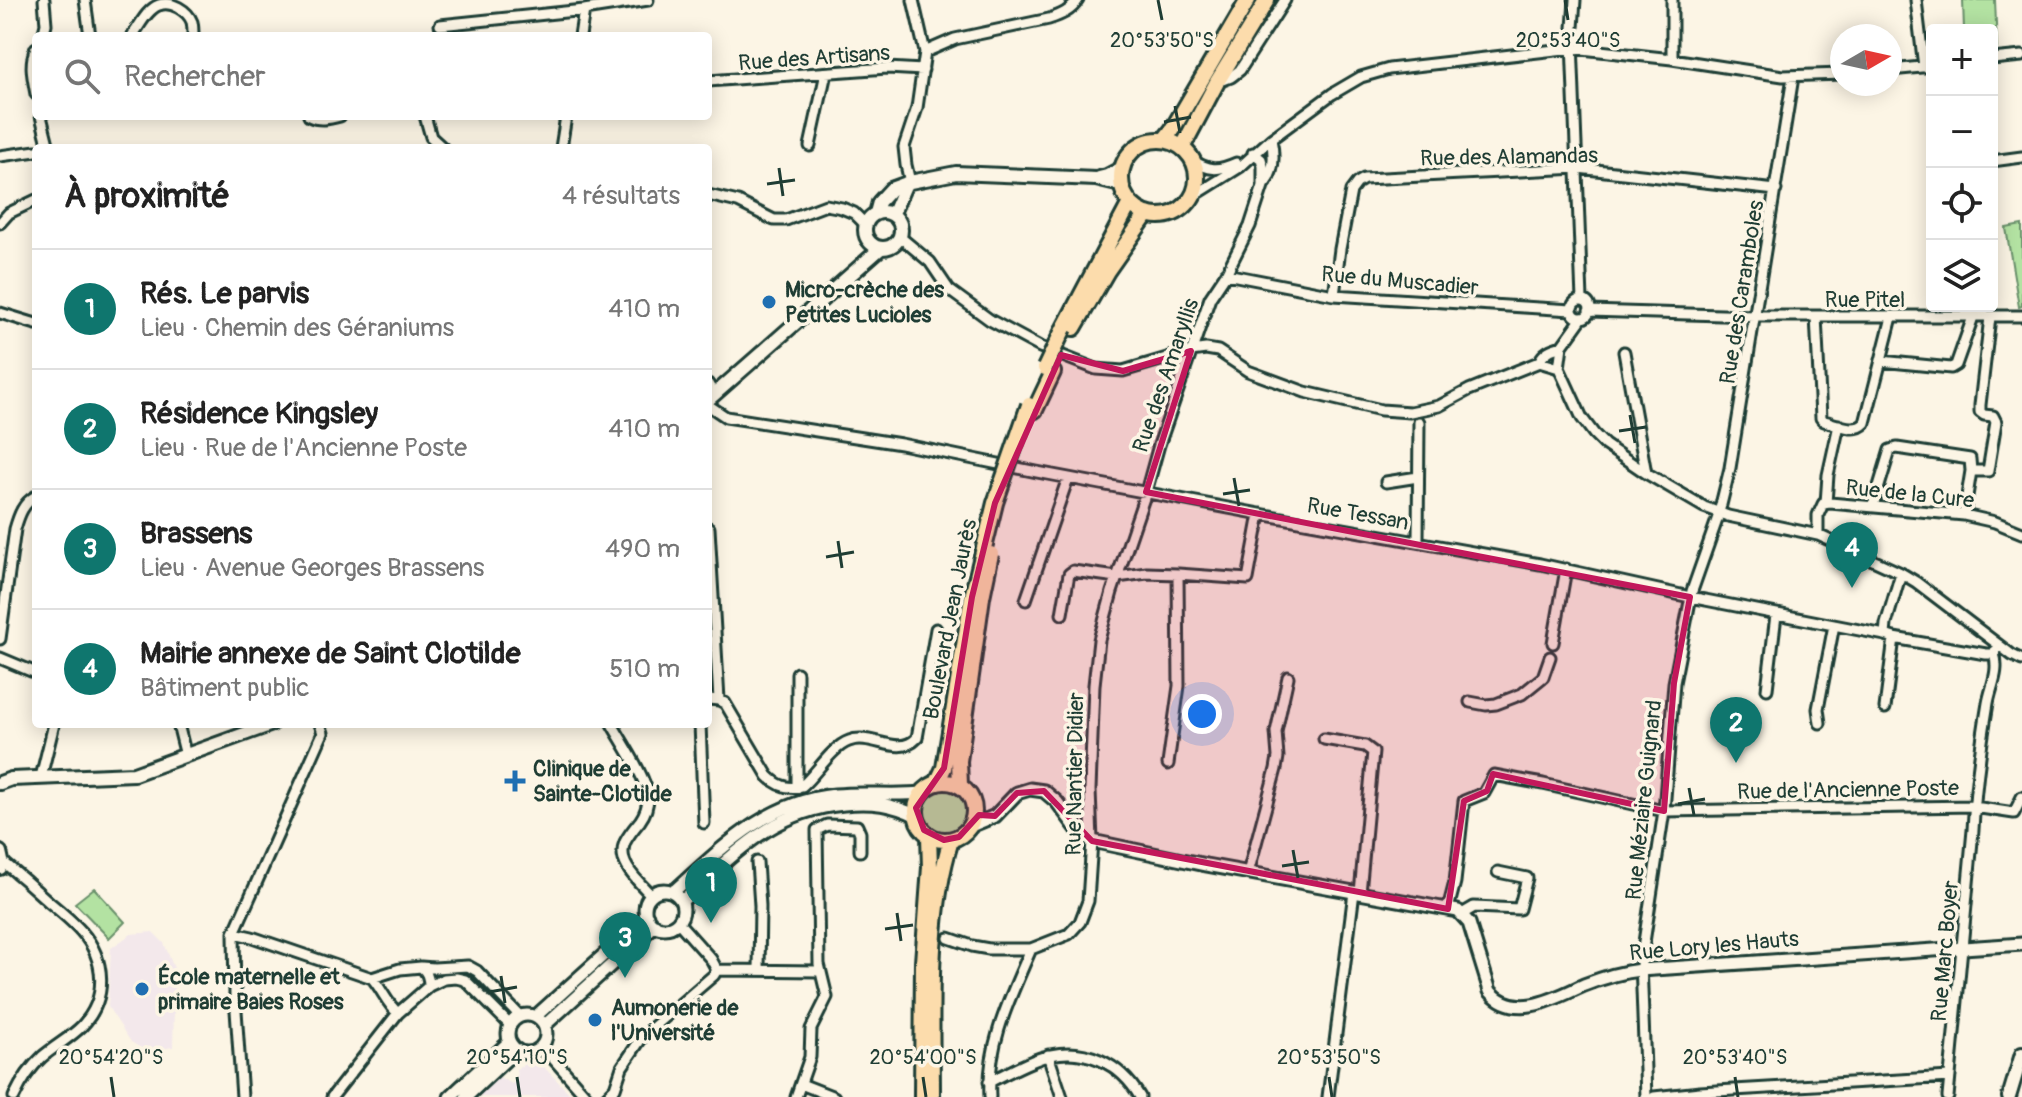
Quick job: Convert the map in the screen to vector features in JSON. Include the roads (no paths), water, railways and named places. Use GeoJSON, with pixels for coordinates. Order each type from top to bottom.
{"type":"FeatureCollection","features":[{"type":"Feature","properties":{"kind":"main road"},"geometry":{"type":"LineString","coordinates":[[1164,140],[1248,0]]}},
{"type":"Feature","properties":{"kind":"main road"},"geometry":{"type":"LineString","coordinates":[[1187,154],[1217,82],[1267,0]]}},
{"type":"Feature","properties":{"kind":"main road"},"geometry":{"type":"LineString","coordinates":[[1164,140],[1174,143],[1187,154],[1196,172],[1196,185],[1184,207],[1173,214],[1160,216],[1147,214],[1130,203],[1121,185],[1122,168],[1130,153],[1140,145],[1164,140]]}},
{"type":"Feature","properties":{"kind":"main road"},"geometry":{"type":"LineString","coordinates":[[1096,179],[1122,168]]}},
{"type":"Feature","properties":{"kind":"main road"},"geometry":{"type":"LineString","coordinates":[[876,213],[879,202],[891,189],[908,182],[956,173],[1096,179],[1121,185]]}},
{"type":"Feature","properties":{"kind":"main road"},"geometry":{"type":"LineString","coordinates":[[893,213],[908,182]]}},
{"type":"Feature","properties":{"kind":"main road","name":"Boulevard Jean Jaurès"},"geometry":{"type":"LineString","coordinates":[[937,783],[944,768],[995,503],[1049,370],[1130,203]]}},
{"type":"Feature","properties":{"kind":"main road"},"geometry":{"type":"LineString","coordinates":[[876,213],[893,213],[901,225],[900,237],[892,246],[876,245],[867,237],[868,220],[876,213]]}},
{"type":"Feature","properties":{"kind":"main road","name":"Boulevard Jean Jaurès"},"geometry":{"type":"LineString","coordinates":[[1068,330],[1147,214]]}},
{"type":"Feature","properties":{"kind":"main road"},"geometry":{"type":"LineString","coordinates":[[712,394],[860,266],[876,245]]}},
{"type":"Feature","properties":{"kind":"main road","name":"Boulevard Jean Jaurès"},"geometry":{"type":"LineString","coordinates":[[960,785],[959,761],[977,597]]}},
{"type":"Feature","properties":{"kind":"main road"},"geometry":{"type":"LineString","coordinates":[[0,783],[11,779],[134,774],[261,728]]}},
{"type":"Feature","properties":{"kind":"main road"},"geometry":{"type":"LineString","coordinates":[[945,781],[960,785],[971,797],[977,819],[966,832],[951,840],[929,836],[917,816],[916,808],[922,793],[928,787],[945,781]]}},
{"type":"Feature","properties":{"kind":"main road"},"geometry":{"type":"LineString","coordinates":[[929,836],[930,867],[923,962],[927,1078],[932,1097]]}},
{"type":"Feature","properties":{"kind":"main road"},"geometry":{"type":"LineString","coordinates":[[922,1097],[927,1078],[934,945],[943,872],[951,840]]}},
{"type":"Feature","properties":{"kind":"main road"},"geometry":{"type":"LineString","coordinates":[[2009,1097],[2022,1054]]}},
{"type":"Feature","properties":{"kind":"street"},"geometry":{"type":"LineString","coordinates":[[44,0],[44,32]]}},
{"type":"Feature","properties":{"kind":"street"},"geometry":{"type":"LineString","coordinates":[[85,0],[89,32]]}},
{"type":"Feature","properties":{"kind":"street"},"geometry":{"type":"LineString","coordinates":[[440,25],[648,0]]}},
{"type":"Feature","properties":{"kind":"street","name":"Rue des Artisans"},"geometry":{"type":"LineString","coordinates":[[908,182],[904,147],[917,108],[925,52],[913,0]]}},
{"type":"Feature","properties":{"kind":"street"},"geometry":{"type":"LineString","coordinates":[[925,52],[955,39],[1049,19],[1063,14],[1078,0]]}},
{"type":"Feature","properties":{"kind":"street"},"geometry":{"type":"LineString","coordinates":[[1217,82],[1240,70],[1285,0]]}},
{"type":"Feature","properties":{"kind":"street"},"geometry":{"type":"LineString","coordinates":[[1575,0],[1573,48],[1582,300]]}},
{"type":"Feature","properties":{"kind":"street"},"geometry":{"type":"LineString","coordinates":[[1672,0],[1672,59]]}},
{"type":"Feature","properties":{"kind":"street"},"geometry":{"type":"LineString","coordinates":[[1916,0],[1926,55]]}},
{"type":"Feature","properties":{"kind":"street"},"geometry":{"type":"LineString","coordinates":[[135,32],[150,11],[160,4],[169,4],[182,9],[192,21],[193,32]]}},
{"type":"Feature","properties":{"kind":"street"},"geometry":{"type":"LineString","coordinates":[[581,32],[584,10]]}},
{"type":"Feature","properties":{"kind":"street"},"geometry":{"type":"LineString","coordinates":[[1192,197],[1240,167],[1253,153],[1332,94],[1361,77],[1389,69],[1573,48],[1793,77],[1830,75]]}},
{"type":"Feature","properties":{"kind":"street"},"geometry":{"type":"LineString","coordinates":[[1998,58],[2022,56]]}},
{"type":"Feature","properties":{"kind":"street"},"geometry":{"type":"LineString","coordinates":[[1902,69],[1926,66]]}},
{"type":"Feature","properties":{"kind":"street","name":"Rue des Artisans"},"geometry":{"type":"LineString","coordinates":[[712,81],[887,68],[923,70]]}},
{"type":"Feature","properties":{"kind":"street"},"geometry":{"type":"LineString","coordinates":[[810,146],[826,73]]}},
{"type":"Feature","properties":{"kind":"street","name":"Rue des Caramboles"},"geometry":{"type":"LineString","coordinates":[[1719,513],[1730,468],[1793,77]]}},
{"type":"Feature","properties":{"kind":"street"},"geometry":{"type":"LineString","coordinates":[[42,120],[48,144]]}},
{"type":"Feature","properties":{"kind":"street"},"geometry":{"type":"LineString","coordinates":[[426,120],[431,137],[439,144]]}},
{"type":"Feature","properties":{"kind":"street"},"geometry":{"type":"LineString","coordinates":[[562,144],[565,120]]}},
{"type":"Feature","properties":{"kind":"street","name":"Rue des Amaryllis"},"geometry":{"type":"LineString","coordinates":[[1146,492],[1210,298],[1250,226],[1263,186],[1269,178],[1273,152],[1271,139]]}},
{"type":"Feature","properties":{"kind":"street"},"geometry":{"type":"LineString","coordinates":[[0,156],[32,152]]}},
{"type":"Feature","properties":{"kind":"street"},"geometry":{"type":"LineString","coordinates":[[1187,154],[1205,168],[1225,168],[1253,153]]}},
{"type":"Feature","properties":{"kind":"street"},"geometry":{"type":"LineString","coordinates":[[1253,153],[1261,159],[1263,186]]}},
{"type":"Feature","properties":{"kind":"street"},"geometry":{"type":"LineString","coordinates":[[1998,160],[2022,157]]}},
{"type":"Feature","properties":{"kind":"street","name":"Rue des Alamandas"},"geometry":{"type":"LineString","coordinates":[[1334,295],[1351,191],[1364,179],[1578,168],[1776,190]]}},
{"type":"Feature","properties":{"kind":"street"},"geometry":{"type":"LineString","coordinates":[[712,196],[738,202],[774,220],[786,220],[826,205],[842,208],[854,213],[866,225]]}},
{"type":"Feature","properties":{"kind":"street"},"geometry":{"type":"LineString","coordinates":[[0,223],[9,213],[32,202]]}},
{"type":"Feature","properties":{"kind":"street"},"geometry":{"type":"LineString","coordinates":[[900,237],[930,262],[949,290],[990,320],[1023,339],[1096,369],[1123,371],[1206,349],[1218,351],[1248,371],[1305,392],[1381,410],[1410,412],[1439,406],[1469,390],[1539,362],[1550,349],[1562,346]]}},
{"type":"Feature","properties":{"kind":"street","name":"Rue du Muscadier"},"geometry":{"type":"LineString","coordinates":[[1226,274],[1334,295],[1572,310]]}},
{"type":"Feature","properties":{"kind":"street"},"geometry":{"type":"LineString","coordinates":[[1582,300],[1575,303],[1572,310],[1576,317],[1586,314],[1755,316]]}},
{"type":"Feature","properties":{"kind":"street"},"geometry":{"type":"LineString","coordinates":[[1582,300],[1587,303],[1586,314],[1562,346],[1559,368],[1582,418],[1605,445],[1704,507],[1818,535],[1901,573],[1996,649],[2022,660]]}},
{"type":"Feature","properties":{"kind":"street"},"geometry":{"type":"LineString","coordinates":[[0,313],[32,323]]}},
{"type":"Feature","properties":{"kind":"street","name":"Rue Pitel"},"geometry":{"type":"LineString","coordinates":[[1755,316],[2022,316]]}},
{"type":"Feature","properties":{"kind":"street"},"geometry":{"type":"LineString","coordinates":[[1816,316],[1821,418],[1856,429],[1865,423],[1892,317]]}},
{"type":"Feature","properties":{"kind":"street"},"geometry":{"type":"LineString","coordinates":[[1881,361],[1951,368],[1956,365],[1973,317]]}},
{"type":"Feature","properties":{"kind":"street"},"geometry":{"type":"LineString","coordinates":[[1971,471],[1988,471],[1996,422],[1993,416],[1980,412],[1990,317]]}},
{"type":"Feature","properties":{"kind":"street"},"geometry":{"type":"LineString","coordinates":[[1624,352],[1646,473]]}},
{"type":"Feature","properties":{"kind":"street"},"geometry":{"type":"LineString","coordinates":[[1539,362],[1559,368]]}},
{"type":"Feature","properties":{"kind":"street","name":"Rue Tessan"},"geometry":{"type":"LineString","coordinates":[[712,399],[726,417],[901,444],[1068,478],[1418,541],[1890,636],[1996,649]]}},
{"type":"Feature","properties":{"kind":"street"},"geometry":{"type":"LineString","coordinates":[[1418,541],[1419,422]]}},
{"type":"Feature","properties":{"kind":"street"},"geometry":{"type":"LineString","coordinates":[[1826,503],[1828,475],[1839,425]]}},
{"type":"Feature","properties":{"kind":"street"},"geometry":{"type":"LineString","coordinates":[[1873,506],[1893,448],[1966,457],[1972,462],[1964,515]]}},
{"type":"Feature","properties":{"kind":"street"},"geometry":{"type":"LineString","coordinates":[[1386,482],[1418,477]]}},
{"type":"Feature","properties":{"kind":"street"},"geometry":{"type":"LineString","coordinates":[[1026,600],[1068,478]]}},
{"type":"Feature","properties":{"kind":"street","name":"Rue Nantier Didier"},"geometry":{"type":"LineString","coordinates":[[949,938],[989,949],[1031,949],[1069,934],[1080,922],[1088,901],[1094,685],[1099,640],[1146,492]]}},
{"type":"Feature","properties":{"kind":"street"},"geometry":{"type":"LineString","coordinates":[[0,639],[15,529],[19,514],[32,498]]}},
{"type":"Feature","properties":{"kind":"street","name":"Rue de la Cure"},"geometry":{"type":"LineString","coordinates":[[1818,535],[1818,515],[1826,503],[1964,515],[1995,522],[2022,533]]}},
{"type":"Feature","properties":{"kind":"street","name":"Rue Méziaire Guignard"},"geometry":{"type":"LineString","coordinates":[[1646,1097],[1640,970],[1664,811],[1674,683],[1690,597],[1719,513]]}},
{"type":"Feature","properties":{"kind":"street"},"geometry":{"type":"LineString","coordinates":[[1062,614],[1069,574],[1073,571],[1117,577],[1147,573],[1248,579],[1260,514]]}},
{"type":"Feature","properties":{"kind":"street"},"geometry":{"type":"LineString","coordinates":[[1553,643],[1566,569]]}},
{"type":"Feature","properties":{"kind":"street"},"geometry":{"type":"LineString","coordinates":[[1885,708],[1890,636],[1886,624],[1901,573]]}},
{"type":"Feature","properties":{"kind":"street"},"geometry":{"type":"LineString","coordinates":[[1168,764],[1179,686],[1178,574]]}},
{"type":"Feature","properties":{"kind":"street"},"geometry":{"type":"LineString","coordinates":[[1767,689],[1776,615]]}},
{"type":"Feature","properties":{"kind":"street"},"geometry":{"type":"LineString","coordinates":[[1820,723],[1818,709],[1834,625]]}},
{"type":"Feature","properties":{"kind":"street"},"geometry":{"type":"LineString","coordinates":[[712,657],[713,700],[725,703],[768,776],[783,787],[797,788],[811,779],[840,746],[849,741],[859,739],[902,746],[911,744],[917,738],[936,629]]}},
{"type":"Feature","properties":{"kind":"street","name":"Rue Marc Boyer"},"geometry":{"type":"LineString","coordinates":[[1948,1097],[1974,806],[1989,698],[1997,668],[1996,649]]}},
{"type":"Feature","properties":{"kind":"street"},"geometry":{"type":"LineString","coordinates":[[1470,702],[1496,704],[1522,694],[1543,677],[1550,657]]}},
{"type":"Feature","properties":{"kind":"street"},"geometry":{"type":"LineString","coordinates":[[0,658],[32,671]]}},
{"type":"Feature","properties":{"kind":"street"},"geometry":{"type":"LineString","coordinates":[[797,673],[797,788]]}},
{"type":"Feature","properties":{"kind":"street"},"geometry":{"type":"LineString","coordinates":[[1248,873],[1276,769],[1276,732],[1288,677]]}},
{"type":"Feature","properties":{"kind":"street"},"geometry":{"type":"LineString","coordinates":[[41,777],[53,728]]}},
{"type":"Feature","properties":{"kind":"street"},"geometry":{"type":"LineString","coordinates":[[179,728],[186,756]]}},
{"type":"Feature","properties":{"kind":"street"},"geometry":{"type":"LineString","coordinates":[[232,728],[235,738]]}},
{"type":"Feature","properties":{"kind":"street"},"geometry":{"type":"LineString","coordinates":[[242,1097],[234,933],[323,733],[321,728]]}},
{"type":"Feature","properties":{"kind":"street"},"geometry":{"type":"LineString","coordinates":[[614,728],[645,785],[648,797],[643,816],[626,841],[624,856],[632,874],[651,895]]}},
{"type":"Feature","properties":{"kind":"street"},"geometry":{"type":"LineString","coordinates":[[700,728],[704,823]]}},
{"type":"Feature","properties":{"kind":"street"},"geometry":{"type":"LineString","coordinates":[[1324,739],[1365,746],[1373,752],[1328,1097]]}},
{"type":"Feature","properties":{"kind":"street","name":"Rue de l'Ancienne Poste"},"geometry":{"type":"LineString","coordinates":[[1448,909],[1455,882],[1464,801],[1484,793],[1494,775],[1664,811],[1974,806]]}},
{"type":"Feature","properties":{"kind":"street"},"geometry":{"type":"LineString","coordinates":[[977,819],[995,816],[1017,793],[1030,789],[1044,791],[1057,802],[1080,833],[1092,841],[1462,914],[1474,907],[1519,909],[1527,878],[1498,872]]}},
{"type":"Feature","properties":{"kind":"street"},"geometry":{"type":"LineString","coordinates":[[678,896],[710,859],[744,830],[783,808],[839,795],[922,793]]}},
{"type":"Feature","properties":{"kind":"street"},"geometry":{"type":"LineString","coordinates":[[1974,806],[2014,813],[2022,797]]}},
{"type":"Feature","properties":{"kind":"street"},"geometry":{"type":"LineString","coordinates":[[678,896],[753,838],[798,814],[833,805],[857,803],[893,806],[917,816]]}},
{"type":"Feature","properties":{"kind":"street"},"geometry":{"type":"LineString","coordinates":[[796,1097],[810,1057],[811,1029],[827,997],[820,971],[817,830],[827,825],[857,826],[860,851]]}},
{"type":"Feature","properties":{"kind":"street"},"geometry":{"type":"LineString","coordinates":[[1,861],[82,932],[95,950],[101,981],[92,1015],[40,1058],[22,1080],[14,1097]]}},
{"type":"Feature","properties":{"kind":"street"},"geometry":{"type":"LineString","coordinates":[[757,862],[759,970]]}},
{"type":"Feature","properties":{"kind":"street"},"geometry":{"type":"LineString","coordinates":[[662,890],[678,896],[683,912],[678,922],[667,928],[651,921],[646,905],[651,895],[662,890]]}},
{"type":"Feature","properties":{"kind":"street","name":"Rue Lory les Hauts"},"geometry":{"type":"LineString","coordinates":[[1462,914],[1473,934],[1490,991],[1504,1003],[1518,1006],[1542,1003],[1609,976],[1640,970],[2022,944]]}},
{"type":"Feature","properties":{"kind":"street"},"geometry":{"type":"LineString","coordinates":[[541,1021],[651,921]]}},
{"type":"Feature","properties":{"kind":"street"},"geometry":{"type":"LineString","coordinates":[[678,922],[717,970]]}},
{"type":"Feature","properties":{"kind":"street"},"geometry":{"type":"LineString","coordinates":[[234,933],[372,978],[398,1013]]}},
{"type":"Feature","properties":{"kind":"street"},"geometry":{"type":"LineString","coordinates":[[990,1097],[994,1044],[1001,1019],[1031,949]]}},
{"type":"Feature","properties":{"kind":"street"},"geometry":{"type":"LineString","coordinates":[[372,978],[406,967],[468,966],[477,971],[520,1016]]}},
{"type":"Feature","properties":{"kind":"street"},"geometry":{"type":"LineString","coordinates":[[421,967],[429,979],[429,986]]}},
{"type":"Feature","properties":{"kind":"street"},"geometry":{"type":"LineString","coordinates":[[717,970],[820,971]]}},
{"type":"Feature","properties":{"kind":"street"},"geometry":{"type":"LineString","coordinates":[[606,1097],[615,1088],[622,1067],[643,1036],[717,970]]}},
{"type":"Feature","properties":{"kind":"street"},"geometry":{"type":"LineString","coordinates":[[383,990],[392,972]]}},
{"type":"Feature","properties":{"kind":"street"},"geometry":{"type":"LineString","coordinates":[[332,1097],[398,1013],[429,986],[444,979],[465,980],[510,1025]]}},
{"type":"Feature","properties":{"kind":"street"},"geometry":{"type":"LineString","coordinates":[[531,1014],[541,1021],[546,1036],[542,1046],[527,1053],[513,1046],[508,1030],[520,1016],[531,1014]]}},
{"type":"Feature","properties":{"kind":"street"},"geometry":{"type":"LineString","coordinates":[[450,1097],[499,1051],[513,1046]]}},
{"type":"Feature","properties":{"kind":"street"},"geometry":{"type":"LineString","coordinates":[[466,1097],[513,1046]]}},
{"type":"Feature","properties":{"kind":"street"},"geometry":{"type":"LineString","coordinates":[[542,1046],[587,1097]]}},
{"type":"Feature","properties":{"kind":"street"},"geometry":{"type":"LineString","coordinates":[[989,1082],[1048,1055],[1068,1051],[1089,1055],[1112,1065],[1132,1083],[1140,1097]]}},
{"type":"Feature","properties":{"kind":"street"},"geometry":{"type":"LineString","coordinates":[[1048,1055],[1062,1097]]}},
{"type":"Feature","properties":{"kind":"street"},"geometry":{"type":"LineString","coordinates":[[1654,1097],[1950,1077]]}},
{"type":"Feature","properties":{"kind":"street"},"geometry":{"type":"LineString","coordinates":[[801,1084],[834,1097]]}},
{"type":"Feature","properties":{"kind":"place","name":"Micro-crèche des Petites Lucioles"},"geometry":{"type":"Point","coordinates":[769,302]}},
{"type":"Feature","properties":{"kind":"place","name":"Mairie annexe de Saint Clotilde"},"geometry":{"type":"Point","coordinates":[1852,588]}},
{"type":"Feature","properties":{"kind":"place","name":"Résidence Kingsley"},"geometry":{"type":"Point","coordinates":[1736,763]}},
{"type":"Feature","properties":{"kind":"place","name":"Clinique de Sainte-Clotilde"},"geometry":{"type":"Point","coordinates":[515,781]}},
{"type":"Feature","properties":{"kind":"place","name":"Rés. Le parvis"},"geometry":{"type":"Point","coordinates":[711,923]}},
{"type":"Feature","properties":{"kind":"place","name":"Brassens"},"geometry":{"type":"Point","coordinates":[625,978]}},
{"type":"Feature","properties":{"kind":"place","name":"École maternelle et primaire Baies Roses"},"geometry":{"type":"Point","coordinates":[142,989]}},
{"type":"Feature","properties":{"kind":"place","name":"Aumonerie de l'Université"},"geometry":{"type":"Point","coordinates":[595,1020]}}]}
